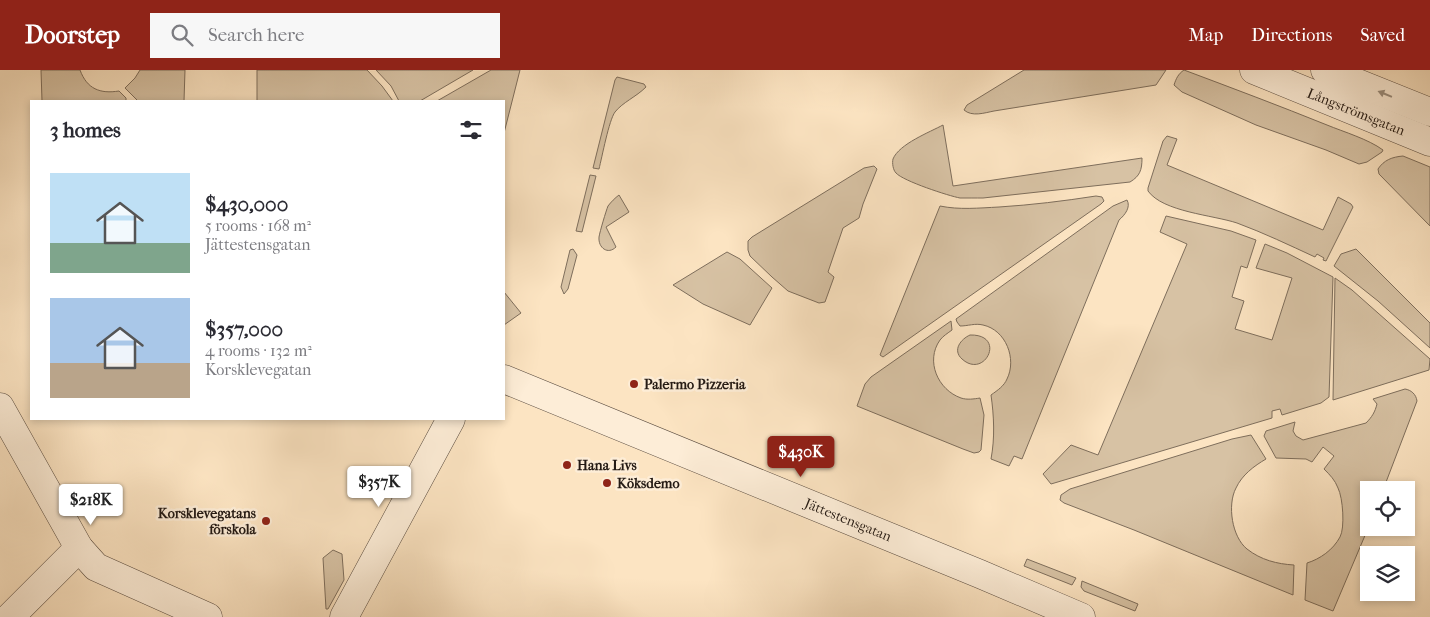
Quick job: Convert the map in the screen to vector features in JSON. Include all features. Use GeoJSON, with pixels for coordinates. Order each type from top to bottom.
{"type":"FeatureCollection","features":[{"type":"Feature","properties":{"kind":"street","name":"Långströmsgatan"},"geometry":{"type":"LineString","coordinates":[[1254,70],[1430,142]]}},
{"type":"Feature","properties":{"kind":"street","name":"Långströmsgatan"},"geometry":{"type":"LineString","coordinates":[[1325,70],[1430,112]]}},
{"type":"Feature","properties":{"kind":"street","name":"Jättestensgatan"},"geometry":{"type":"LineString","coordinates":[[505,379],[1081,617]]}},
{"type":"Feature","properties":{"kind":"street"},"geometry":{"type":"LineString","coordinates":[[0,407],[79,548],[96,567],[208,617]]}},
{"type":"Feature","properties":{"kind":"street"},"geometry":{"type":"LineString","coordinates":[[344,617],[451,420]]}},
{"type":"Feature","properties":{"kind":"street"},"geometry":{"type":"LineString","coordinates":[[10,617],[79,548]]}},
{"type":"Feature","properties":{"kind":"shaded area"},"geometry":{"type":"Polygon","coordinates":[[[41,70],[80,70],[90,86],[100,91],[119,91],[126,98],[126,100],[42,100],[41,70]]]}},
{"type":"Feature","properties":{"kind":"shaded area"},"geometry":{"type":"Polygon","coordinates":[[[140,70],[185,70],[184,100],[137,100],[125,88],[140,70]]]}},
{"type":"Feature","properties":{"kind":"shaded area"},"geometry":{"type":"Polygon","coordinates":[[[257,70],[367,70],[392,100],[257,100],[257,70]]]}},
{"type":"Feature","properties":{"kind":"shaded area"},"geometry":{"type":"Polygon","coordinates":[[[376,70],[473,70],[422,100],[398,100],[391,86],[376,70]]]}},
{"type":"Feature","properties":{"kind":"shaded area"},"geometry":{"type":"Polygon","coordinates":[[[491,70],[520,70],[505,129],[505,100],[439,100],[491,70]]]}},
{"type":"Feature","properties":{"kind":"shaded area"},"geometry":{"type":"Polygon","coordinates":[[[1024,70],[1166,70],[1156,85],[982,113],[974,114],[964,110],[967,105],[1024,70]]]}},
{"type":"Feature","properties":{"kind":"shaded area"},"geometry":{"type":"Polygon","coordinates":[[[1184,70],[1356,136],[1383,150],[1367,162],[1359,164],[1256,125],[1182,92],[1174,85],[1177,77],[1184,70]]]}},
{"type":"Feature","properties":{"kind":"shaded area"},"geometry":{"type":"Polygon","coordinates":[[[617,77],[644,84],[646,87],[615,112],[608,130],[599,169],[593,168],[615,80],[617,77]]]}},
{"type":"Feature","properties":{"kind":"shaded area"},"geometry":{"type":"Polygon","coordinates":[[[943,125],[953,186],[1142,158],[1141,169],[1138,175],[1130,182],[983,198],[960,198],[907,180],[896,173],[893,166],[893,159],[896,154],[908,143],[943,125]]]}},
{"type":"Feature","properties":{"kind":"shaded area"},"geometry":{"type":"Polygon","coordinates":[[[1167,136],[1177,139],[1167,165],[1323,230],[1338,197],[1351,204],[1353,207],[1326,261],[1317,254],[1315,257],[1237,223],[1189,212],[1165,204],[1155,198],[1148,191],[1148,188],[1163,141],[1167,136]]]}},
{"type":"Feature","properties":{"kind":"shaded area"},"geometry":{"type":"Polygon","coordinates":[[[1403,156],[1430,167],[1430,226],[1379,174],[1378,169],[1386,161],[1403,156]]]}},
{"type":"Feature","properties":{"kind":"shaded area"},"geometry":{"type":"Polygon","coordinates":[[[874,166],[877,169],[859,218],[843,228],[828,272],[834,277],[825,302],[819,303],[788,291],[750,256],[748,241],[752,237],[864,168],[874,166]]]}},
{"type":"Feature","properties":{"kind":"shaded area"},"geometry":{"type":"Polygon","coordinates":[[[590,175],[596,176],[582,232],[576,231],[590,175]]]}},
{"type":"Feature","properties":{"kind":"shaded area"},"geometry":{"type":"Polygon","coordinates":[[[619,195],[629,212],[606,227],[616,247],[607,250],[600,244],[599,237],[608,206],[619,195]]]}},
{"type":"Feature","properties":{"kind":"shaded area"},"geometry":{"type":"Polygon","coordinates":[[[1096,196],[1102,197],[1104,201],[883,357],[880,355],[940,206],[962,208],[999,207],[1048,203],[1096,196]]]}},
{"type":"Feature","properties":{"kind":"shaded area"},"geometry":{"type":"Polygon","coordinates":[[[1127,200],[1127,211],[1119,220],[1022,459],[1014,456],[1009,466],[991,459],[994,427],[991,395],[1007,379],[1011,363],[1010,354],[1003,339],[991,328],[980,324],[960,326],[956,319],[1113,206],[1127,200]]]}},
{"type":"Feature","properties":{"kind":"shaded area"},"geometry":{"type":"Polygon","coordinates":[[[1166,216],[1231,231],[1256,240],[1247,268],[1241,266],[1232,297],[1244,301],[1235,329],[1272,340],[1292,278],[1256,268],[1265,244],[1287,253],[1333,277],[1329,397],[1321,403],[1282,415],[1280,409],[1272,411],[1272,418],[1051,484],[1043,474],[1071,445],[1098,455],[1187,244],[1160,232],[1166,216]]]}},
{"type":"Feature","properties":{"kind":"shaded area"},"geometry":{"type":"Polygon","coordinates":[[[573,249],[577,255],[568,289],[564,294],[561,287],[570,250],[573,249]]]}},
{"type":"Feature","properties":{"kind":"shaded area"},"geometry":{"type":"Polygon","coordinates":[[[1356,249],[1430,323],[1430,348],[1378,301],[1334,266],[1341,254],[1356,249]]]}},
{"type":"Feature","properties":{"kind":"shaded area"},"geometry":{"type":"Polygon","coordinates":[[[727,252],[740,259],[772,288],[750,325],[703,304],[673,285],[727,252]]]}},
{"type":"Feature","properties":{"kind":"shaded area"},"geometry":{"type":"Polygon","coordinates":[[[1335,278],[1352,290],[1430,359],[1429,370],[1333,400],[1335,278]]]}},
{"type":"Feature","properties":{"kind":"shaded area"},"geometry":{"type":"Polygon","coordinates":[[[505,293],[521,313],[505,324],[505,293]]]}},
{"type":"Feature","properties":{"kind":"shaded area"},"geometry":{"type":"Polygon","coordinates":[[[951,321],[952,330],[941,339],[936,348],[934,365],[940,382],[946,389],[961,398],[980,398],[984,415],[981,450],[974,453],[857,406],[865,384],[871,377],[951,321]]]}},
{"type":"Feature","properties":{"kind":"shaded area"},"geometry":{"type":"Polygon","coordinates":[[[970,335],[981,337],[988,341],[990,348],[989,354],[978,364],[970,364],[959,356],[959,345],[970,335]]]}},
{"type":"Feature","properties":{"kind":"shaded area"},"geometry":{"type":"Polygon","coordinates":[[[1405,389],[1416,396],[1417,401],[1386,481],[1360,481],[1360,536],[1365,536],[1333,611],[1305,600],[1307,563],[1330,550],[1342,533],[1343,513],[1340,493],[1334,480],[1324,469],[1334,456],[1323,447],[1312,462],[1306,459],[1276,458],[1264,436],[1266,431],[1295,422],[1293,431],[1296,436],[1303,440],[1366,423],[1373,414],[1377,404],[1373,399],[1405,389]]]}},
{"type":"Feature","properties":{"kind":"shaded area"},"geometry":{"type":"Polygon","coordinates":[[[1251,435],[1266,459],[1249,471],[1236,488],[1232,503],[1235,529],[1242,544],[1252,553],[1269,561],[1294,565],[1293,595],[1060,500],[1061,495],[1070,489],[1232,439],[1251,435]]]}},
{"type":"Feature","properties":{"kind":"shaded area"},"geometry":{"type":"Polygon","coordinates":[[[333,550],[342,554],[344,580],[328,609],[326,609],[323,558],[333,550]]]}},
{"type":"Feature","properties":{"kind":"shaded area"},"geometry":{"type":"Polygon","coordinates":[[[1027,559],[1076,578],[1072,585],[1024,566],[1027,559]]]}},
{"type":"Feature","properties":{"kind":"shaded area"},"geometry":{"type":"Polygon","coordinates":[[[1082,581],[1138,604],[1135,611],[1084,591],[1081,587],[1082,581]]]}},
{"type":"Feature","properties":{"kind":"place","name":"Palermo Pizzeria"},"geometry":{"type":"Point","coordinates":[634,384]}},
{"type":"Feature","properties":{"kind":"place","name":"Hana Livs"},"geometry":{"type":"Point","coordinates":[567,465]}},
{"type":"Feature","properties":{"kind":"place","name":"Köksdemo"},"geometry":{"type":"Point","coordinates":[607,483]}},
{"type":"Feature","properties":{"kind":"place","name":"Korsklevegatans förskola"},"geometry":{"type":"Point","coordinates":[266,521]}}]}
